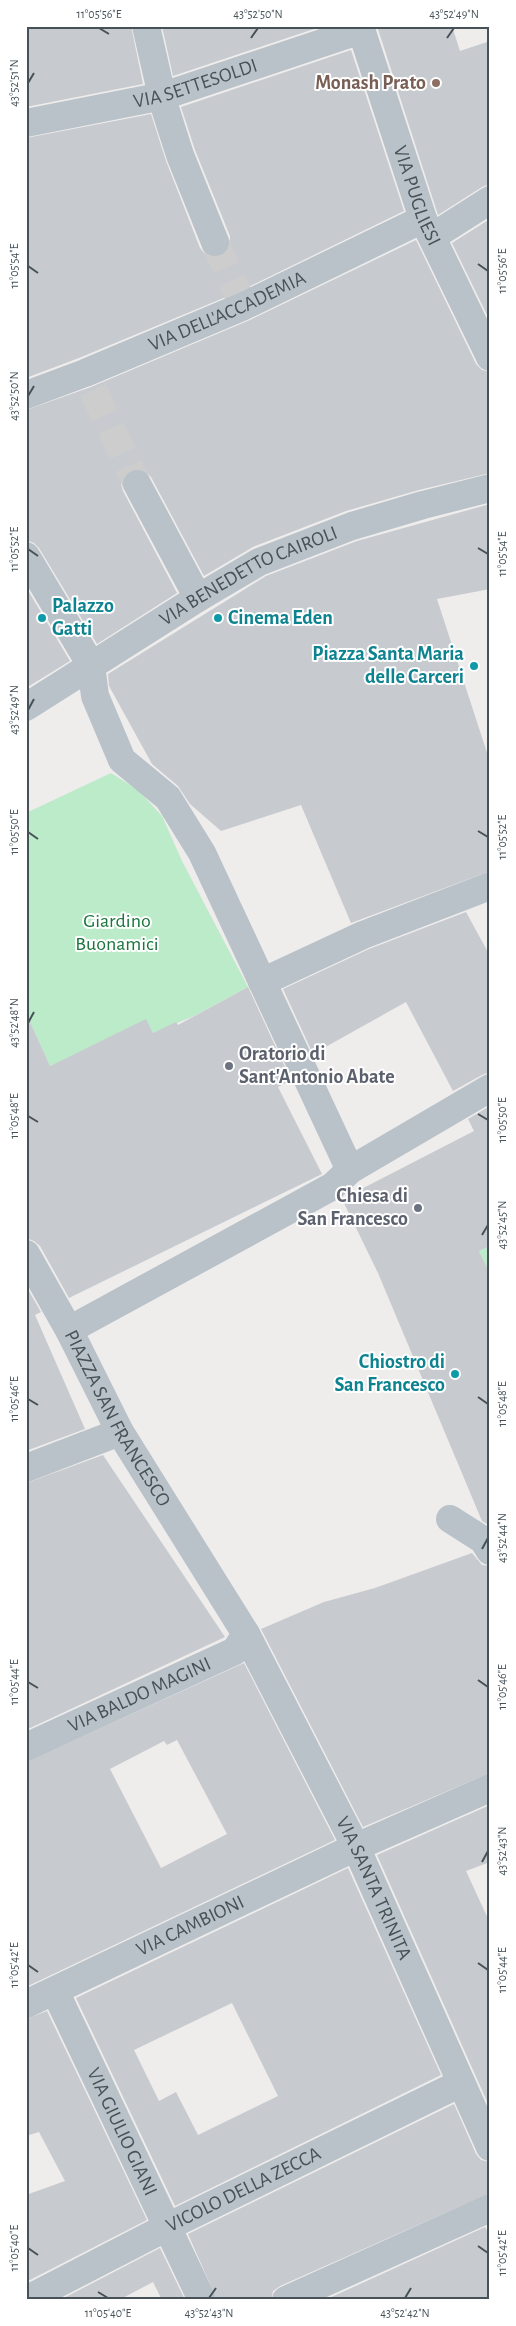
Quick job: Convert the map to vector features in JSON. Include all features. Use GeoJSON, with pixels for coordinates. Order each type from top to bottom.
{"type":"FeatureCollection","features":[{"type":"Feature","properties":{"kind":"street"},"geometry":{"type":"LineString","coordinates":[[146,26],[163,96],[180,154],[215,242]]}},
{"type":"Feature","properties":{"kind":"street","name":"VIA SETTESOLDI"},"geometry":{"type":"LineString","coordinates":[[26,123],[163,96],[360,28]]}},
{"type":"Feature","properties":{"kind":"street","name":"VIA PUGLIESI"},"geometry":{"type":"LineString","coordinates":[[360,28],[427,228],[458,295],[490,357]]}},
{"type":"Feature","properties":{"kind":"street","name":"VIA DELL'ACCADEMIA"},"geometry":{"type":"LineString","coordinates":[[26,395],[89,382],[242,301],[427,228],[490,200]]}},
{"type":"Feature","properties":{"kind":"street"},"geometry":{"type":"LineString","coordinates":[[138,484],[198,598]]}},
{"type":"Feature","properties":{"kind":"street","name":"VIA BENEDETTO CAIROLI"},"geometry":{"type":"LineString","coordinates":[[26,707],[90,665],[259,562],[326,535],[423,504],[490,488]]}},
{"type":"Feature","properties":{"kind":"street"},"geometry":{"type":"LineString","coordinates":[[26,556],[90,665],[95,696],[122,760],[168,798],[202,853],[306,1073],[342,1178]]}},
{"type":"Feature","properties":{"kind":"street"},"geometry":{"type":"LineString","coordinates":[[264,986],[363,935],[490,886]]}},
{"type":"Feature","properties":{"kind":"street","name":"PIAZZA SAN FRANCESCO"},"geometry":{"type":"LineString","coordinates":[[246,1634],[120,1432],[69,1330],[342,1178],[490,1088]]}},
{"type":"Feature","properties":{"kind":"street"},"geometry":{"type":"LineString","coordinates":[[26,1254],[69,1330]]}},
{"type":"Feature","properties":{"kind":"street"},"geometry":{"type":"LineString","coordinates":[[26,1468],[120,1432]]}},
{"type":"Feature","properties":{"kind":"street"},"geometry":{"type":"LineString","coordinates":[[450,1519],[483,1540],[490,1551]]}},
{"type":"Feature","properties":{"kind":"street","name":"VIA BALDO MAGINI"},"geometry":{"type":"LineString","coordinates":[[26,1747],[235,1651],[246,1634]]}},
{"type":"Feature","properties":{"kind":"street","name":"VIA SANTA TRINITA"},"geometry":{"type":"LineString","coordinates":[[246,1634],[356,1847],[490,2147]]}},
{"type":"Feature","properties":{"kind":"street","name":"VIA CAMBIONI"},"geometry":{"type":"LineString","coordinates":[[26,2004],[356,1847],[490,1788]]}},
{"type":"Feature","properties":{"kind":"street","name":"VIA GIULIO GIANI"},"geometry":{"type":"LineString","coordinates":[[55,1991],[169,2226],[202,2300]]}},
{"type":"Feature","properties":{"kind":"street","name":"VICOLO DELLA ZECCA"},"geometry":{"type":"LineString","coordinates":[[26,2300],[169,2226],[461,2083]]}},
{"type":"Feature","properties":{"kind":"street"},"geometry":{"type":"LineString","coordinates":[[286,2300],[490,2208]]}},
{"type":"Feature","properties":{"kind":"green space","name":"Giardino Buonamici"},"geometry":{"type":"Polygon","coordinates":[[[111,773],[138,790],[162,816],[182,861],[248,987],[194,1016],[153,1033],[146,1020],[50,1066],[26,1013],[26,813],[111,773]]]}},
{"type":"Feature","properties":{"kind":"green space"},"geometry":{"type":"Polygon","coordinates":[[[490,1246],[490,1273],[479,1251],[490,1246]]]}},
{"type":"Feature","properties":{"kind":"building"},"geometry":{"type":"Polygon","coordinates":[[[26,26],[131,26],[143,84],[26,107],[26,26]]]}},
{"type":"Feature","properties":{"kind":"building"},"geometry":{"type":"Polygon","coordinates":[[[162,26],[323,26],[173,76],[162,26]]]}},
{"type":"Feature","properties":{"kind":"building"},"geometry":{"type":"Polygon","coordinates":[[[377,26],[452,26],[460,51],[490,41],[490,184],[482,187],[438,215],[377,26]]]}},
{"type":"Feature","properties":{"kind":"building"},"geometry":{"type":"Polygon","coordinates":[[[351,50],[404,211],[238,292],[26,378],[26,138],[151,114],[166,161],[200,248],[206,255],[220,257],[228,251],[230,236],[195,150],[181,107],[351,50]]]}},
{"type":"Feature","properties":{"kind":"building"},"geometry":{"type":"Polygon","coordinates":[[[490,219],[490,321],[452,243],[490,219]]]}},
{"type":"Feature","properties":{"kind":"building"},"geometry":{"type":"Polygon","coordinates":[[[416,240],[476,364],[482,370],[490,372],[490,473],[419,490],[346,511],[253,547],[204,576],[151,477],[145,471],[138,468],[130,470],[124,476],[121,484],[123,491],[177,593],[97,644],[39,548],[34,543],[26,540],[26,410],[91,387],[250,320],[416,240]]]}},
{"type":"Feature","properties":{"kind":"building"},"geometry":{"type":"Polygon","coordinates":[[[490,504],[490,589],[437,599],[490,762],[490,871],[351,923],[301,805],[221,831],[190,804],[178,786],[152,764],[109,686],[108,674],[266,576],[357,541],[490,504]]]}},
{"type":"Feature","properties":{"kind":"building","name":"Palazzo Gatti"},"geometry":{"type":"Polygon","coordinates":[[[26,587],[70,661],[26,688],[26,587]]]}},
{"type":"Feature","properties":{"kind":"building"},"geometry":{"type":"Polygon","coordinates":[[[466,912],[490,956],[490,1072],[453,1091],[406,1002],[313,1054],[283,989],[369,949],[466,912]]]}},
{"type":"Feature","properties":{"kind":"building"},"geometry":{"type":"Polygon","coordinates":[[[248,987],[291,1080],[278,1087],[322,1174],[69,1298],[40,1246],[26,1238],[26,1013],[50,1066],[146,1019],[153,1033],[176,1022],[178,1025],[248,987]]]}},
{"type":"Feature","properties":{"kind":"building"},"geometry":{"type":"Polygon","coordinates":[[[490,1106],[490,1246],[479,1251],[490,1273],[490,1526],[482,1521],[378,1273],[342,1199],[474,1131],[468,1119],[490,1106]]]}},
{"type":"Feature","properties":{"kind":"building"},"geometry":{"type":"Polygon","coordinates":[[[26,1286],[41,1312],[35,1315],[85,1429],[26,1451],[26,1286]]]}},
{"type":"Feature","properties":{"kind":"building"},"geometry":{"type":"Polygon","coordinates":[[[103,1455],[225,1637],[26,1730],[26,1483],[103,1455]]]}},
{"type":"Feature","properties":{"kind":"building"},"geometry":{"type":"Polygon","coordinates":[[[472,1553],[482,1565],[490,1566],[490,1773],[363,1827],[261,1629],[324,1602],[375,1588],[472,1553]]]}},
{"type":"Feature","properties":{"kind":"building"},"geometry":{"type":"Polygon","coordinates":[[[244,1663],[335,1840],[26,1987],[26,1762],[244,1663]],[[177,1740],[167,1745],[164,1741],[110,1769],[161,1868],[227,1834],[177,1740]]]}},
{"type":"Feature","properties":{"kind":"building"},"geometry":{"type":"Polygon","coordinates":[[[490,1805],[490,1862],[466,1871],[490,1923],[490,2108],[377,1855],[490,1805]]]}},
{"type":"Feature","properties":{"kind":"building"},"geometry":{"type":"Polygon","coordinates":[[[348,1868],[441,2075],[175,2206],[76,1998],[348,1868]],[[232,2003],[134,2050],[159,2101],[176,2092],[198,2135],[278,2096],[232,2003]]]}},
{"type":"Feature","properties":{"kind":"building"},"geometry":{"type":"Polygon","coordinates":[[[47,2011],[147,2220],[26,2282],[26,2195],[65,2181],[39,2132],[26,2136],[26,2019],[47,2011]]]}},
{"type":"Feature","properties":{"kind":"building"},"geometry":{"type":"Polygon","coordinates":[[[454,2104],[476,2154],[481,2160],[490,2162],[490,2193],[280,2286],[273,2291],[271,2300],[217,2300],[188,2234],[454,2104]]]}},
{"type":"Feature","properties":{"kind":"building"},"geometry":{"type":"Polygon","coordinates":[[[485,2227],[490,2236],[490,2300],[325,2300],[485,2227]]]}},
{"type":"Feature","properties":{"kind":"building"},"geometry":{"type":"Polygon","coordinates":[[[160,2248],[185,2300],[162,2300],[153,2282],[119,2300],[60,2300],[160,2248]]]}},
{"type":"Feature","properties":{"kind":"tunnel"},"geometry":{"type":"LineString","coordinates":[[215,242],[239,296]]}},
{"type":"Feature","properties":{"kind":"tunnel"},"geometry":{"type":"LineString","coordinates":[[93,390],[137,484]]}},
{"type":"Feature","properties":{"kind":"place","name":"Monash Prato"},"geometry":{"type":"Point","coordinates":[436,83]}},
{"type":"Feature","properties":{"kind":"place","name":"Palazzo Gatti"},"geometry":{"type":"Point","coordinates":[42,618]}},
{"type":"Feature","properties":{"kind":"place","name":"Cinema Eden"},"geometry":{"type":"Point","coordinates":[218,618]}},
{"type":"Feature","properties":{"kind":"place","name":"Piazza Santa Maria delle Carceri"},"geometry":{"type":"Point","coordinates":[474,666]}},
{"type":"Feature","properties":{"kind":"place","name":"Oratorio di Sant'Antonio Abate"},"geometry":{"type":"Point","coordinates":[229,1066]}},
{"type":"Feature","properties":{"kind":"place","name":"Chiesa di San Francesco"},"geometry":{"type":"Point","coordinates":[418,1208]}},
{"type":"Feature","properties":{"kind":"place","name":"Chiostro di San Francesco"},"geometry":{"type":"Point","coordinates":[455,1374]}}]}
